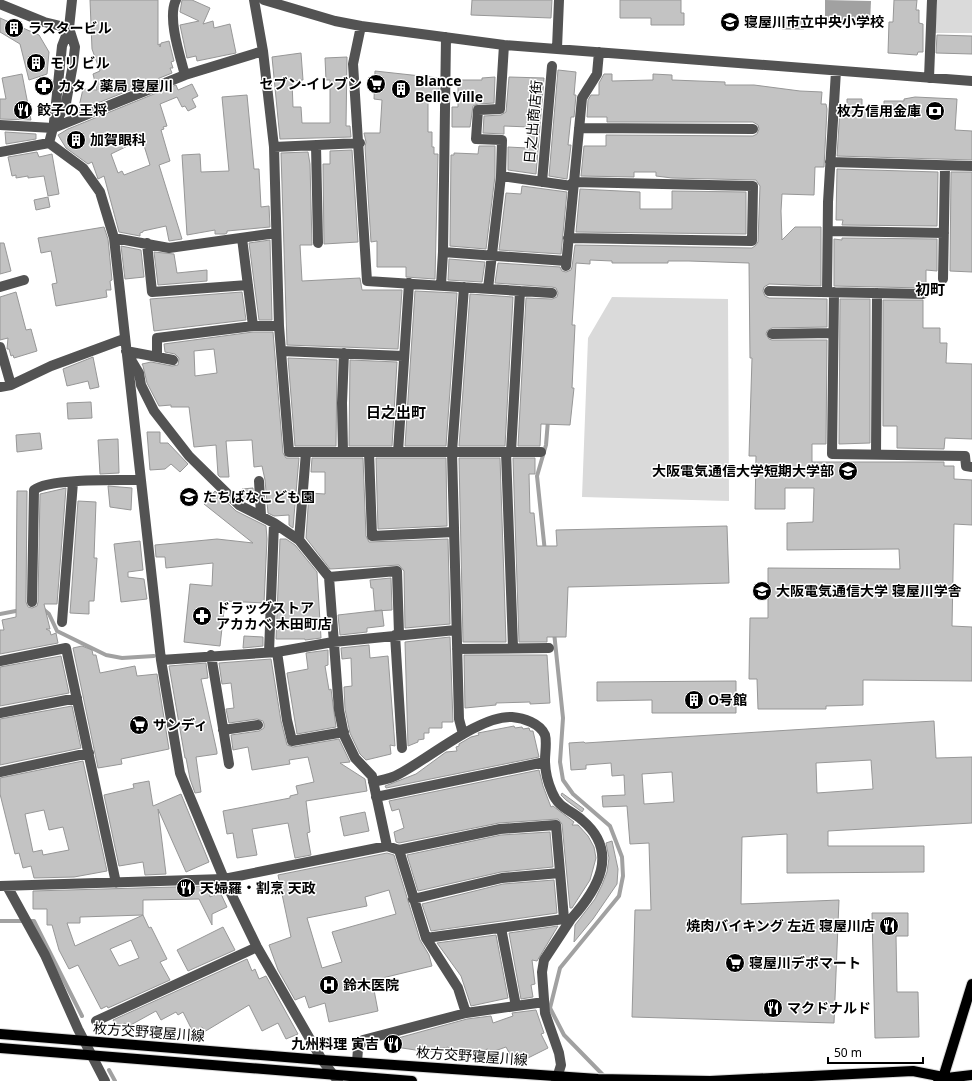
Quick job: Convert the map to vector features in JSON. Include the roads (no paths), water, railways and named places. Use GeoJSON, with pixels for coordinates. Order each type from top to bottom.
{"type":"FeatureCollection","features":[{"type":"Feature","properties":{"kind":"main road"},"geometry":{"type":"LineString","coordinates":[[942,1079],[972,984]]}},
{"type":"Feature","properties":{"kind":"main road","name":"枚方交野寝屋川線"},"geometry":{"type":"LineString","coordinates":[[0,1034],[556,1078],[710,1081],[914,1070],[942,1079]]}},
{"type":"Feature","properties":{"kind":"main road","name":"枚方交野寝屋川線"},"geometry":{"type":"LineString","coordinates":[[0,1048],[336,1078],[412,1081]]}},
{"type":"Feature","properties":{"kind":"main road","name":"枚方交野寝屋川線"},"geometry":{"type":"LineString","coordinates":[[933,1081],[972,1075]]}},
{"type":"Feature","properties":{"kind":"street"},"geometry":{"type":"LineString","coordinates":[[49,144],[53,128],[66,103],[73,64],[75,47],[69,28],[72,0]]}},
{"type":"Feature","properties":{"kind":"street"},"geometry":{"type":"LineString","coordinates":[[176,0],[172,7],[176,38],[185,75]]}},
{"type":"Feature","properties":{"kind":"street"},"geometry":{"type":"LineString","coordinates":[[254,0],[263,51],[274,147],[279,326],[289,452],[541,452]]}},
{"type":"Feature","properties":{"kind":"street"},"geometry":{"type":"LineString","coordinates":[[264,0],[336,21],[361,26],[442,37],[600,52],[972,81]]}},
{"type":"Feature","properties":{"kind":"street"},"geometry":{"type":"LineString","coordinates":[[557,48],[560,0]]}},
{"type":"Feature","properties":{"kind":"street"},"geometry":{"type":"LineString","coordinates":[[929,78],[932,0]]}},
{"type":"Feature","properties":{"kind":"street"},"geometry":{"type":"LineString","coordinates":[[0,4],[44,22],[69,28]]}},
{"type":"Feature","properties":{"kind":"street"},"geometry":{"type":"LineString","coordinates":[[361,26],[353,64],[360,143],[367,281],[552,293]]}},
{"type":"Feature","properties":{"kind":"street"},"geometry":{"type":"LineString","coordinates":[[441,285],[443,252],[442,37]]}},
{"type":"Feature","properties":{"kind":"street"},"geometry":{"type":"LineString","coordinates":[[488,289],[501,176],[502,140],[476,139],[478,110],[500,109],[504,44]]}},
{"type":"Feature","properties":{"kind":"street"},"geometry":{"type":"LineString","coordinates":[[0,126],[53,128],[185,75],[263,51]]}},
{"type":"Feature","properties":{"kind":"street"},"geometry":{"type":"LineString","coordinates":[[443,252],[492,255],[566,263],[572,185],[582,98],[597,74],[600,52]]}},
{"type":"Feature","properties":{"kind":"street","name":"日之出商店街"},"geometry":{"type":"LineString","coordinates":[[542,182],[552,66]]}},
{"type":"Feature","properties":{"kind":"street"},"geometry":{"type":"LineString","coordinates":[[836,71],[830,162],[828,231],[833,333],[832,454],[965,456],[966,466],[972,467]]}},
{"type":"Feature","properties":{"kind":"street"},"geometry":{"type":"LineString","coordinates":[[579,128],[753,129]]}},
{"type":"Feature","properties":{"kind":"street"},"geometry":{"type":"LineString","coordinates":[[274,147],[360,143]]}},
{"type":"Feature","properties":{"kind":"street"},"geometry":{"type":"LineString","coordinates":[[0,152],[49,144],[83,168],[100,192],[114,238],[124,339],[161,660],[180,773],[224,879],[257,947],[322,1060],[336,1078]]}},
{"type":"Feature","properties":{"kind":"street"},"geometry":{"type":"LineString","coordinates":[[316,145],[318,243]]}},
{"type":"Feature","properties":{"kind":"street"},"geometry":{"type":"LineString","coordinates":[[830,162],[972,166]]}},
{"type":"Feature","properties":{"kind":"street"},"geometry":{"type":"LineString","coordinates":[[943,279],[946,166]]}},
{"type":"Feature","properties":{"kind":"street"},"geometry":{"type":"LineString","coordinates":[[501,176],[572,185],[754,186],[752,241],[568,238]]}},
{"type":"Feature","properties":{"kind":"street"},"geometry":{"type":"LineString","coordinates":[[828,231],[944,234]]}},
{"type":"Feature","properties":{"kind":"street"},"geometry":{"type":"LineString","coordinates":[[114,238],[169,248],[276,233]]}},
{"type":"Feature","properties":{"kind":"street"},"geometry":{"type":"LineString","coordinates":[[242,238],[253,326]]}},
{"type":"Feature","properties":{"kind":"street"},"geometry":{"type":"LineString","coordinates":[[147,243],[152,292],[248,285]]}},
{"type":"Feature","properties":{"kind":"street"},"geometry":{"type":"LineString","coordinates":[[0,287],[24,280]]}},
{"type":"Feature","properties":{"kind":"street"},"geometry":{"type":"LineString","coordinates":[[398,452],[403,356],[409,283]]}},
{"type":"Feature","properties":{"kind":"street"},"geometry":{"type":"LineString","coordinates":[[463,734],[459,719],[452,452],[464,287]]}},
{"type":"Feature","properties":{"kind":"street"},"geometry":{"type":"LineString","coordinates":[[513,647],[509,452],[520,291]]}},
{"type":"Feature","properties":{"kind":"street"},"geometry":{"type":"LineString","coordinates":[[769,291],[923,294]]}},
{"type":"Feature","properties":{"kind":"street"},"geometry":{"type":"LineString","coordinates":[[876,455],[877,293]]}},
{"type":"Feature","properties":{"kind":"street"},"geometry":{"type":"LineString","coordinates":[[157,357],[157,338],[253,326],[279,326]]}},
{"type":"Feature","properties":{"kind":"street"},"geometry":{"type":"LineString","coordinates":[[772,334],[833,333]]}},
{"type":"Feature","properties":{"kind":"street"},"geometry":{"type":"LineString","coordinates":[[0,387],[11,385],[51,366],[124,339]]}},
{"type":"Feature","properties":{"kind":"street"},"geometry":{"type":"LineString","coordinates":[[0,347],[11,385]]}},
{"type":"Feature","properties":{"kind":"street"},"geometry":{"type":"LineString","coordinates":[[126,351],[173,360]]}},
{"type":"Feature","properties":{"kind":"street"},"geometry":{"type":"LineString","coordinates":[[126,351],[139,373],[141,385],[154,411],[189,456],[239,505],[261,515],[299,540],[329,577],[331,588],[333,642],[340,710],[344,732],[355,758],[372,776],[387,846]]}},
{"type":"Feature","properties":{"kind":"street"},"geometry":{"type":"LineString","coordinates":[[281,352],[403,356]]}},
{"type":"Feature","properties":{"kind":"street"},"geometry":{"type":"LineString","coordinates":[[343,452],[342,403],[344,353]]}},
{"type":"Feature","properties":{"kind":"street"},"geometry":{"type":"LineString","coordinates":[[299,540],[306,452]]}},
{"type":"Feature","properties":{"kind":"street"},"geometry":{"type":"LineString","coordinates":[[369,452],[372,536],[454,532]]}},
{"type":"Feature","properties":{"kind":"street"},"geometry":{"type":"LineString","coordinates":[[32,602],[34,490],[39,486],[73,482],[140,480]]}},
{"type":"Feature","properties":{"kind":"street"},"geometry":{"type":"LineString","coordinates":[[258,481],[261,515]]}},
{"type":"Feature","properties":{"kind":"street"},"geometry":{"type":"LineString","coordinates":[[62,622],[73,482]]}},
{"type":"Feature","properties":{"kind":"street"},"geometry":{"type":"LineString","coordinates":[[274,523],[273,652],[286,720],[292,741],[344,732]]}},
{"type":"Feature","properties":{"kind":"street"},"geometry":{"type":"LineString","coordinates":[[329,577],[397,571],[397,634],[402,748]]}},
{"type":"Feature","properties":{"kind":"street"},"geometry":{"type":"LineString","coordinates":[[161,660],[273,652],[333,642],[397,634],[456,630]]}},
{"type":"Feature","properties":{"kind":"street"},"geometry":{"type":"LineString","coordinates":[[457,649],[513,647],[550,648]]}},
{"type":"Feature","properties":{"kind":"street"},"geometry":{"type":"LineString","coordinates":[[0,661],[66,648],[116,883]]}},
{"type":"Feature","properties":{"kind":"street"},"geometry":{"type":"LineString","coordinates":[[211,656],[229,764]]}},
{"type":"Feature","properties":{"kind":"street"},"geometry":{"type":"LineString","coordinates":[[0,713],[77,698]]}},
{"type":"Feature","properties":{"kind":"street"},"geometry":{"type":"LineString","coordinates":[[373,782],[399,775],[463,734],[500,719],[511,717],[528,720],[537,726],[545,735],[545,762],[551,792],[558,804],[581,819],[594,831],[602,846],[603,865],[592,891],[567,919],[544,960],[542,972],[544,1002],[547,1020],[559,1053],[561,1065],[556,1078]]}},
{"type":"Feature","properties":{"kind":"street"},"geometry":{"type":"LineString","coordinates":[[223,730],[258,725]]}},
{"type":"Feature","properties":{"kind":"street"},"geometry":{"type":"LineString","coordinates":[[0,772],[89,753]]}},
{"type":"Feature","properties":{"kind":"street"},"geometry":{"type":"LineString","coordinates":[[376,797],[545,762]]}},
{"type":"Feature","properties":{"kind":"street"},"geometry":{"type":"LineString","coordinates":[[105,1081],[45,955],[3,886],[224,879],[387,846],[399,850],[500,829],[556,825],[560,873],[567,919]]}},
{"type":"Feature","properties":{"kind":"street"},"geometry":{"type":"LineString","coordinates":[[399,850],[426,938],[458,988],[466,1013]]}},
{"type":"Feature","properties":{"kind":"street"},"geometry":{"type":"LineString","coordinates":[[413,899],[502,878],[560,873]]}},
{"type":"Feature","properties":{"kind":"street"},"geometry":{"type":"LineString","coordinates":[[426,938],[567,919]]}},
{"type":"Feature","properties":{"kind":"street"},"geometry":{"type":"LineString","coordinates":[[501,928],[516,1006]]}},
{"type":"Feature","properties":{"kind":"street"},"geometry":{"type":"LineString","coordinates":[[96,1021],[257,947]]}},
{"type":"Feature","properties":{"kind":"street"},"geometry":{"type":"LineString","coordinates":[[357,1062],[358,1049],[363,1040],[466,1013],[544,1002]]}},
{"type":"Feature","properties":{"kind":"waterway"},"geometry":{"type":"LineString","coordinates":[[545,552],[537,476],[546,445],[548,420]]}},
{"type":"Feature","properties":{"kind":"waterway"},"geometry":{"type":"LineString","coordinates":[[42,608],[49,614],[57,631],[106,655],[122,658],[154,656]]}},
{"type":"Feature","properties":{"kind":"waterway"},"geometry":{"type":"LineString","coordinates":[[0,614],[21,610]]}},
{"type":"Feature","properties":{"kind":"waterway"},"geometry":{"type":"LineString","coordinates":[[554,632],[563,718],[560,762],[563,780],[573,794],[610,826],[622,857],[623,876],[619,896],[560,968],[550,1008],[564,1035],[605,1077]]}},
{"type":"Feature","properties":{"kind":"waterway"},"geometry":{"type":"LineString","coordinates":[[0,921],[34,921],[82,1016]]}},
{"type":"Feature","properties":{"kind":"waterway"},"geometry":{"type":"LineString","coordinates":[[109,1070],[115,1081]]}},
{"type":"Feature","properties":{"kind":"place","name":"寝屋川市立中央小学校"},"geometry":{"type":"Point","coordinates":[730,22]}},
{"type":"Feature","properties":{"kind":"place","name":"ラスタービル"},"geometry":{"type":"Point","coordinates":[14,28]}},
{"type":"Feature","properties":{"kind":"place","name":"モリ ビル"},"geometry":{"type":"Point","coordinates":[36,63]}},
{"type":"Feature","properties":{"kind":"place","name":"セブン-イレブン"},"geometry":{"type":"Point","coordinates":[376,84]}},
{"type":"Feature","properties":{"kind":"place","name":"カタノ薬局 寝屋川"},"geometry":{"type":"Point","coordinates":[44,86]}},
{"type":"Feature","properties":{"kind":"place","name":"Blance Belle Ville"},"geometry":{"type":"Point","coordinates":[401,89]}},
{"type":"Feature","properties":{"kind":"place","name":"餃子の王将"},"geometry":{"type":"Point","coordinates":[23,110]}},
{"type":"Feature","properties":{"kind":"place","name":"枚方信用金庫"},"geometry":{"type":"Point","coordinates":[935,111]}},
{"type":"Feature","properties":{"kind":"place","name":"加賀眼科"},"geometry":{"type":"Point","coordinates":[76,140]}},
{"type":"Feature","properties":{"kind":"place","name":"大阪電気通信大学短期大学部"},"geometry":{"type":"Point","coordinates":[848,471]}},
{"type":"Feature","properties":{"kind":"place","name":"たちばなこども園"},"geometry":{"type":"Point","coordinates":[189,497]}},
{"type":"Feature","properties":{"kind":"place","name":"大阪電気通信大学 寝屋川学舎"},"geometry":{"type":"Point","coordinates":[762,591]}},
{"type":"Feature","properties":{"kind":"place","name":"ドラッグストア アカカベ 木田町店"},"geometry":{"type":"Point","coordinates":[202,616]}},
{"type":"Feature","properties":{"kind":"place","name":"O号館"},"geometry":{"type":"Point","coordinates":[694,700]}},
{"type":"Feature","properties":{"kind":"place","name":"サンディ"},"geometry":{"type":"Point","coordinates":[139,725]}},
{"type":"Feature","properties":{"kind":"place","name":"天婦羅・割烹 天政"},"geometry":{"type":"Point","coordinates":[186,888]}},
{"type":"Feature","properties":{"kind":"place","name":"焼肉バイキング 左近 寝屋川店"},"geometry":{"type":"Point","coordinates":[889,926]}},
{"type":"Feature","properties":{"kind":"place","name":"寝屋川デポマート"},"geometry":{"type":"Point","coordinates":[735,963]}},
{"type":"Feature","properties":{"kind":"place","name":"鈴木医院"},"geometry":{"type":"Point","coordinates":[329,985]}},
{"type":"Feature","properties":{"kind":"place","name":"マクドナルド"},"geometry":{"type":"Point","coordinates":[773,1008]}},
{"type":"Feature","properties":{"kind":"place","name":"九州料理 寅吉"},"geometry":{"type":"Point","coordinates":[393,1044]}},
{"type":"Feature","properties":{"kind":"district","name":"初町"},"geometry":{"type":"Point","coordinates":[930,290]}},
{"type":"Feature","properties":{"kind":"district","name":"日之出町"},"geometry":{"type":"Point","coordinates":[396,413]}}]}
